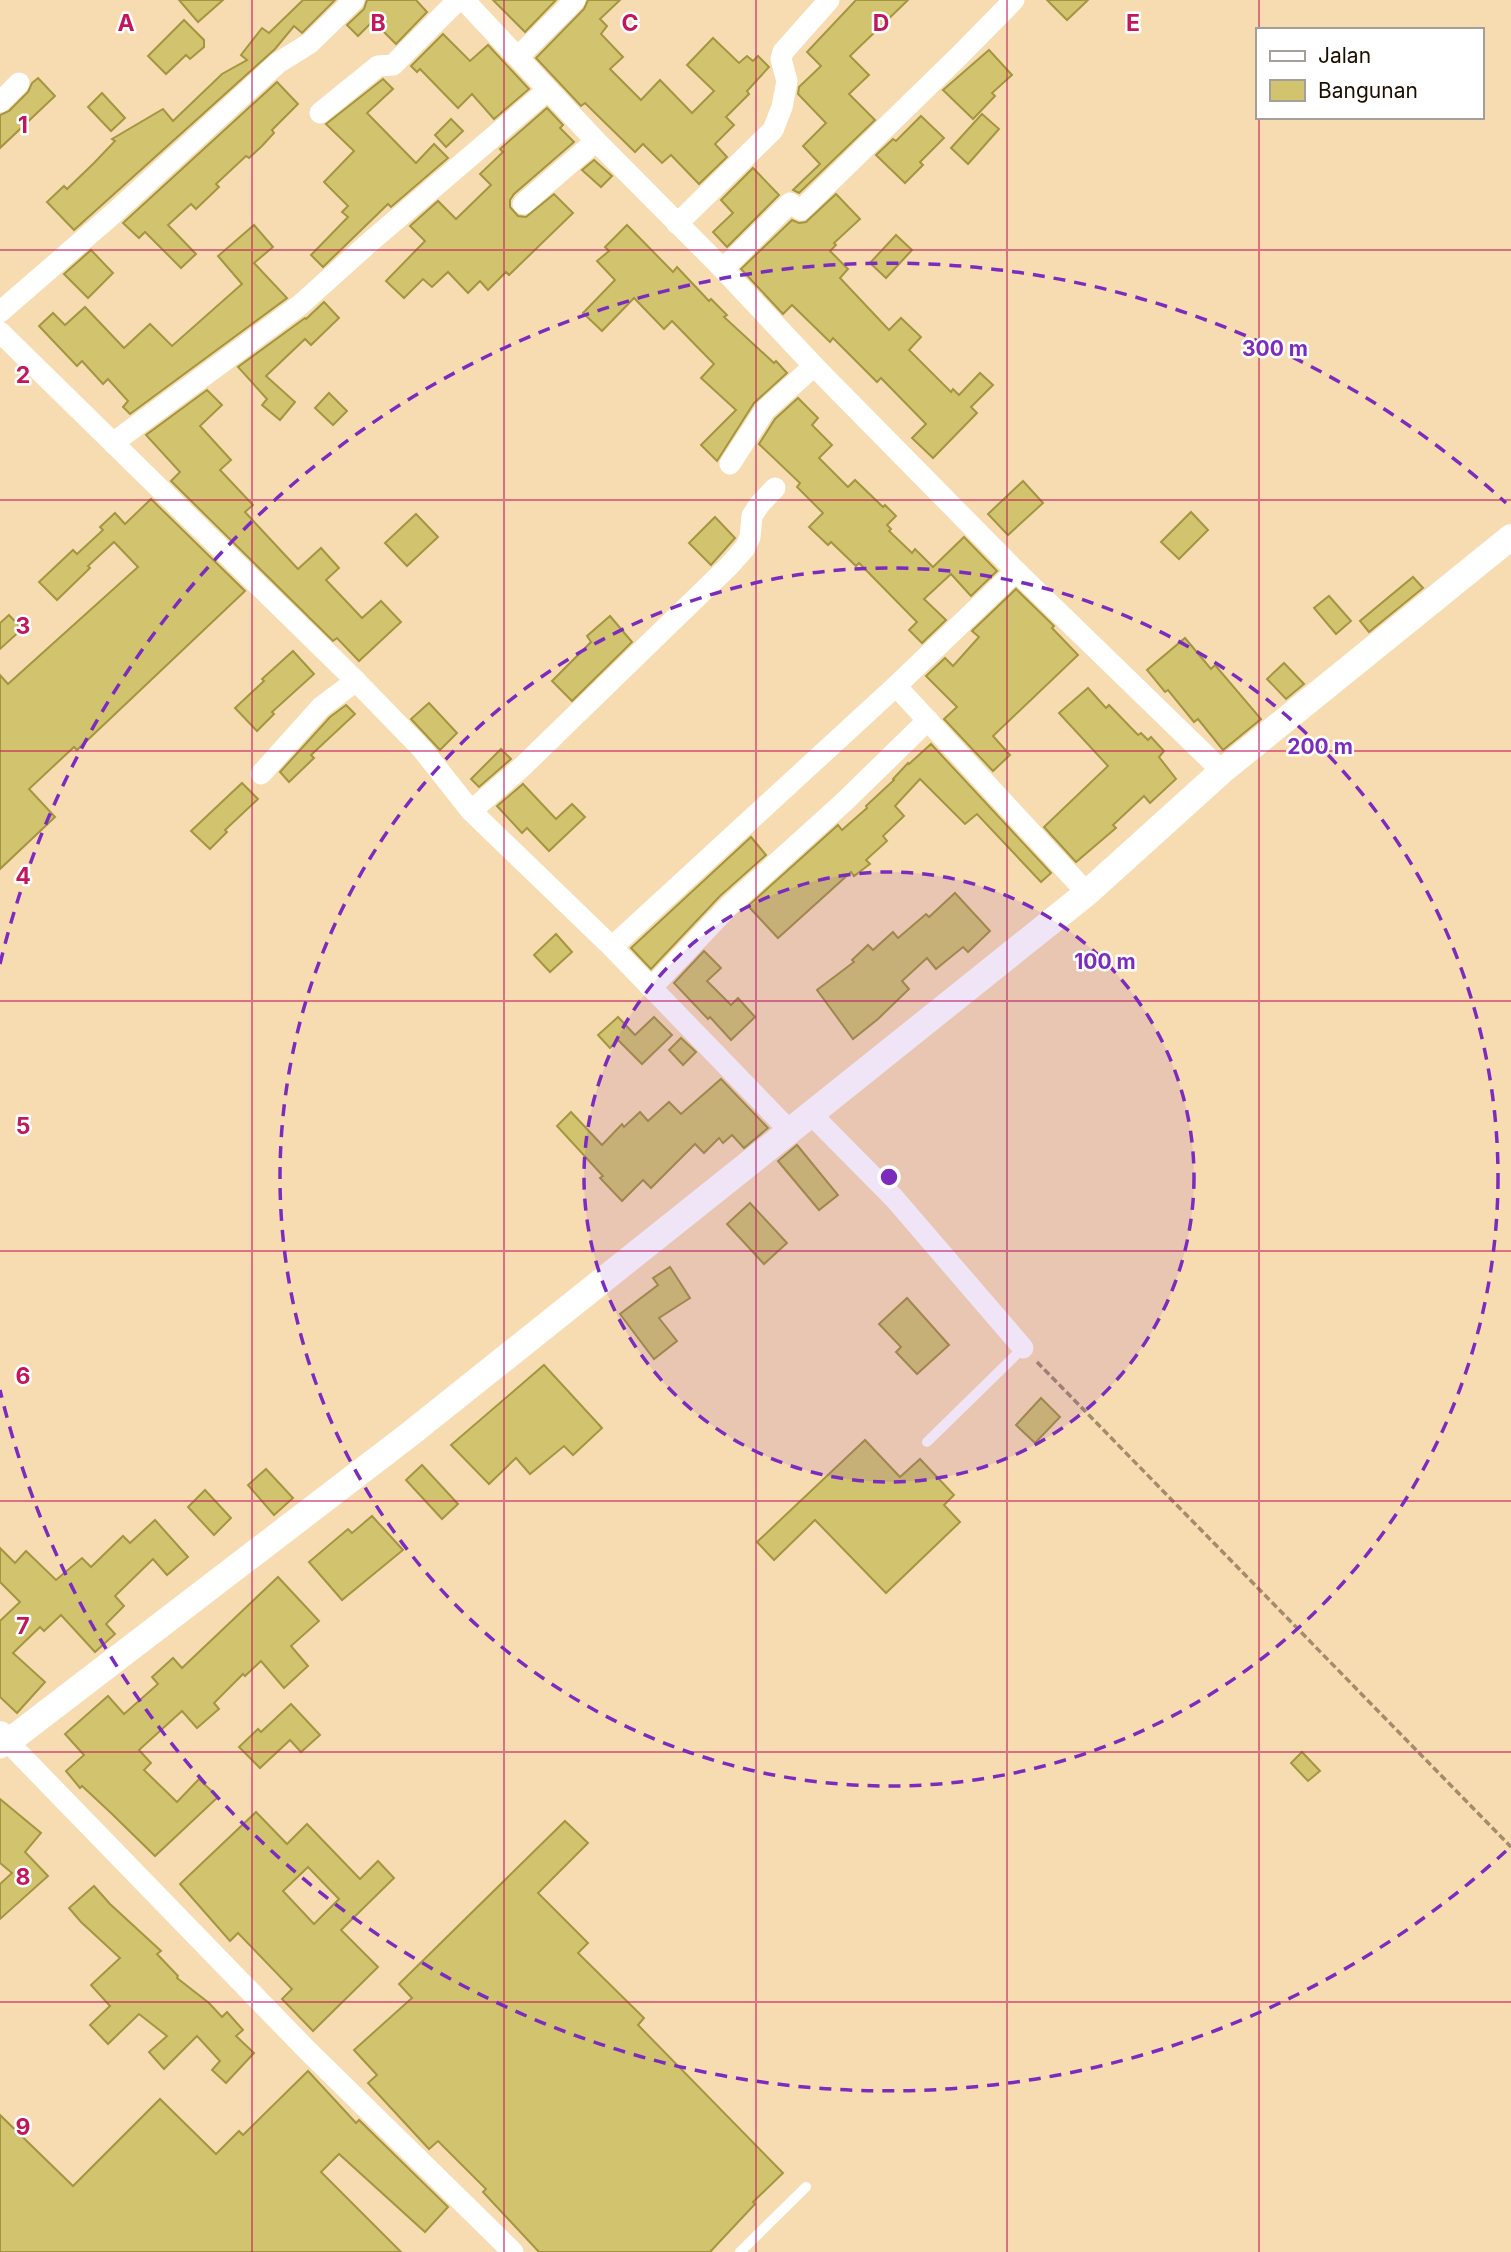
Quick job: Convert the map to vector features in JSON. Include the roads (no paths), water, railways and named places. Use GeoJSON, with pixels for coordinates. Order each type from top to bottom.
{"type":"FeatureCollection","features":[{"type":"Feature","properties":{"kind":"street"},"geometry":{"type":"LineString","coordinates":[[0,312],[113,214],[278,63],[310,43],[354,0]]}},
{"type":"Feature","properties":{"kind":"street"},"geometry":{"type":"LineString","coordinates":[[320,113],[378,66],[393,65],[458,0]]}},
{"type":"Feature","properties":{"kind":"street"},"geometry":{"type":"LineString","coordinates":[[464,0],[814,366],[1016,571],[1222,771]]}},
{"type":"Feature","properties":{"kind":"street"},"geometry":{"type":"LineString","coordinates":[[518,57],[575,0]]}},
{"type":"Feature","properties":{"kind":"street"},"geometry":{"type":"LineString","coordinates":[[677,224],[773,130],[782,107],[787,81],[781,58],[783,52],[829,0]]}},
{"type":"Feature","properties":{"kind":"street"},"geometry":{"type":"LineString","coordinates":[[723,269],[790,203],[801,210],[1014,0]]}},
{"type":"Feature","properties":{"kind":"street"},"geometry":{"type":"LineString","coordinates":[[0,102],[19,83]]}},
{"type":"Feature","properties":{"kind":"street"},"geometry":{"type":"LineString","coordinates":[[113,443],[300,305],[548,90]]}},
{"type":"Feature","properties":{"kind":"street"},"geometry":{"type":"LineString","coordinates":[[523,204],[596,141]]}},
{"type":"Feature","properties":{"kind":"street"},"geometry":{"type":"LineString","coordinates":[[0,331],[356,681],[422,749],[471,811],[611,947],[789,1130]]}},
{"type":"Feature","properties":{"kind":"street"},"geometry":{"type":"LineString","coordinates":[[730,464],[765,410],[814,366]]}},
{"type":"Feature","properties":{"kind":"street"},"geometry":{"type":"LineString","coordinates":[[471,811],[522,767],[729,566],[750,537],[752,516],[775,488]]}},
{"type":"Feature","properties":{"kind":"street"},"geometry":{"type":"LineString","coordinates":[[513,2252],[307,2050],[3,1741],[410,1434],[811,1114],[1087,893],[1222,771],[1511,537]]}},
{"type":"Feature","properties":{"kind":"street"},"geometry":{"type":"LineString","coordinates":[[611,947],[896,686],[1016,571]]}},
{"type":"Feature","properties":{"kind":"street"},"geometry":{"type":"LineString","coordinates":[[261,774],[321,707],[356,681]]}},
{"type":"Feature","properties":{"kind":"street"},"geometry":{"type":"LineString","coordinates":[[896,686],[1087,893]]}},
{"type":"Feature","properties":{"kind":"street"},"geometry":{"type":"LineString","coordinates":[[651,988],[729,906],[844,802],[928,720]]}},
{"type":"Feature","properties":{"kind":"street"},"geometry":{"type":"LineString","coordinates":[[811,1114],[894,1198],[1023,1348]]}},
{"type":"Feature","properties":{"kind":"lane"},"geometry":{"type":"LineString","coordinates":[[927,1442],[1023,1348]]}},
{"type":"Feature","properties":{"kind":"lane"},"geometry":{"type":"LineString","coordinates":[[740,2252],[806,2187]]}}]}
